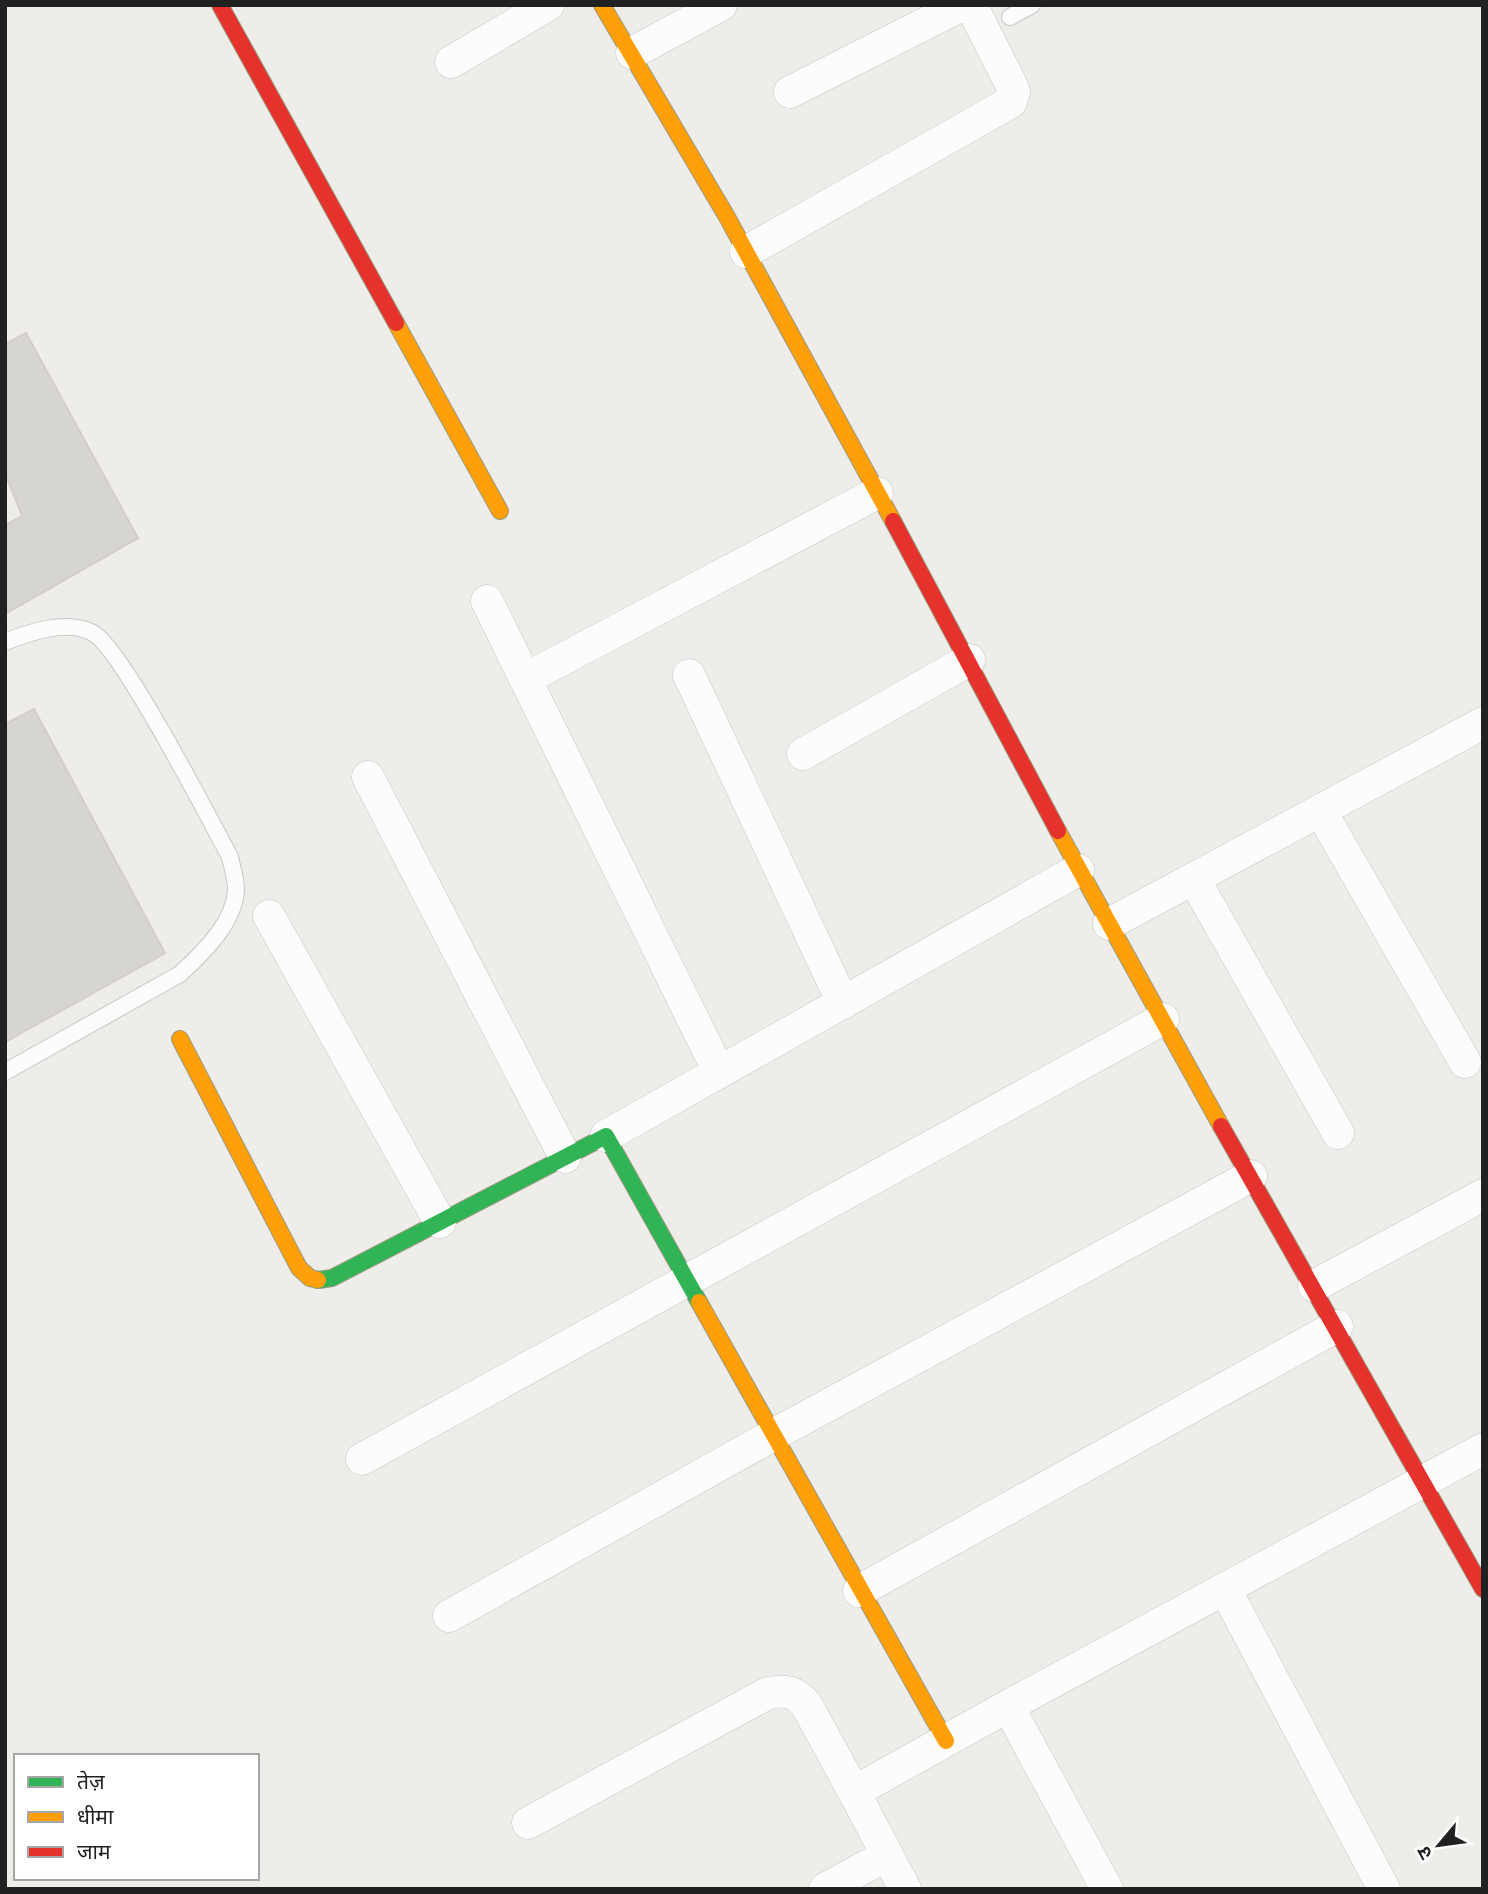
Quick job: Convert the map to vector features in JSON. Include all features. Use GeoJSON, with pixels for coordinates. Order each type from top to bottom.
{"type":"FeatureCollection","features":[{"type":"Feature","properties":{"kind":"street"},"geometry":{"type":"LineString","coordinates":[[220,5],[500,511]]}},
{"type":"Feature","properties":{"kind":"street"},"geometry":{"type":"LineString","coordinates":[[451,62],[548,5]]}},
{"type":"Feature","properties":{"kind":"street"},"geometry":{"type":"LineString","coordinates":[[602,5],[746,252],[969,660],[1078,870],[1425,1481],[1483,1589]]}},
{"type":"Feature","properties":{"kind":"street"},"geometry":{"type":"LineString","coordinates":[[632,53],[721,5]]}},
{"type":"Feature","properties":{"kind":"street"},"geometry":{"type":"LineString","coordinates":[[790,92],[962,5]]}},
{"type":"Feature","properties":{"kind":"street"},"geometry":{"type":"LineString","coordinates":[[746,252],[1011,102],[1013,92],[1010,82],[971,5]]}},
{"type":"Feature","properties":{"kind":"street"},"geometry":{"type":"LineString","coordinates":[[526,679],[877,494]]}},
{"type":"Feature","properties":{"kind":"street"},"geometry":{"type":"LineString","coordinates":[[487,601],[719,1072]]}},
{"type":"Feature","properties":{"kind":"street"},"geometry":{"type":"LineString","coordinates":[[803,754],[969,660]]}},
{"type":"Feature","properties":{"kind":"street"},"geometry":{"type":"LineString","coordinates":[[689,675],[842,1003]]}},
{"type":"Feature","properties":{"kind":"street"},"geometry":{"type":"LineString","coordinates":[[1109,924],[1483,723]]}},
{"type":"Feature","properties":{"kind":"street"},"geometry":{"type":"LineString","coordinates":[[368,777],[565,1157]]}},
{"type":"Feature","properties":{"kind":"street"},"geometry":{"type":"LineString","coordinates":[[1320,810],[1465,1062]]}},
{"type":"Feature","properties":{"kind":"street"},"geometry":{"type":"LineString","coordinates":[[180,1039],[307,1279],[317,1282],[332,1278],[606,1136],[1078,870]]}},
{"type":"Feature","properties":{"kind":"street"},"geometry":{"type":"LineString","coordinates":[[1194,878],[1338,1133]]}},
{"type":"Feature","properties":{"kind":"street"},"geometry":{"type":"LineString","coordinates":[[269,916],[440,1222]]}},
{"type":"Feature","properties":{"kind":"street"},"geometry":{"type":"LineString","coordinates":[[362,1459],[1163,1019]]}},
{"type":"Feature","properties":{"kind":"street"},"geometry":{"type":"LineString","coordinates":[[606,1136],[859,1591],[946,1741]]}},
{"type":"Feature","properties":{"kind":"street"},"geometry":{"type":"LineString","coordinates":[[449,1616],[772,1435],[1251,1176]]}},
{"type":"Feature","properties":{"kind":"street"},"geometry":{"type":"LineString","coordinates":[[1314,1286],[1483,1195]]}},
{"type":"Feature","properties":{"kind":"street"},"geometry":{"type":"LineString","coordinates":[[859,1591],[1337,1326]]}},
{"type":"Feature","properties":{"kind":"street"},"geometry":{"type":"LineString","coordinates":[[854,1793],[1008,1706],[1483,1449]]}},
{"type":"Feature","properties":{"kind":"street"},"geometry":{"type":"LineString","coordinates":[[1225,1589],[1384,1889]]}},
{"type":"Feature","properties":{"kind":"street"},"geometry":{"type":"LineString","coordinates":[[528,1823],[768,1693],[783,1690],[796,1693],[806,1703],[905,1889]]}},
{"type":"Feature","properties":{"kind":"street"},"geometry":{"type":"LineString","coordinates":[[1008,1706],[1107,1889]]}},
{"type":"Feature","properties":{"kind":"street"},"geometry":{"type":"LineString","coordinates":[[825,1889],[887,1855]]}},
{"type":"Feature","properties":{"kind":"lane"},"geometry":{"type":"LineString","coordinates":[[1010,17],[1032,5]]}},
{"type":"Feature","properties":{"kind":"lane"},"geometry":{"type":"LineString","coordinates":[[5,642],[58,626],[93,633],[119,661],[230,857],[236,891],[225,923],[204,952],[180,974],[5,1072]]}},
{"type":"Feature","properties":{"kind":"building"},"geometry":{"type":"Polygon","coordinates":[[[26,333],[138,538],[5,614],[5,525],[22,516],[5,473],[5,344],[26,333]]]}},
{"type":"Feature","properties":{"kind":"building"},"geometry":{"type":"Polygon","coordinates":[[[34,709],[165,953],[5,1042],[5,724],[34,709]]]}},
{"type":"Feature","properties":{"kind":"traffic: fast"},"geometry":{"type":"LineString","coordinates":[[318,1280],[332,1278],[606,1136],[699,1302]]}},
{"type":"Feature","properties":{"kind":"traffic: slow"},"geometry":{"type":"LineString","coordinates":[[602,5],[727,217],[893,521]]}},
{"type":"Feature","properties":{"kind":"traffic: slow"},"geometry":{"type":"LineString","coordinates":[[396,323],[500,511]]}},
{"type":"Feature","properties":{"kind":"traffic: slow"},"geometry":{"type":"LineString","coordinates":[[1058,831],[1221,1126]]}},
{"type":"Feature","properties":{"kind":"traffic: slow"},"geometry":{"type":"LineString","coordinates":[[180,1039],[299,1268],[310,1278],[318,1280]]}},
{"type":"Feature","properties":{"kind":"traffic: slow"},"geometry":{"type":"LineString","coordinates":[[699,1302],[946,1741]]}},
{"type":"Feature","properties":{"kind":"traffic: jam"},"geometry":{"type":"LineString","coordinates":[[220,5],[396,323]]}},
{"type":"Feature","properties":{"kind":"traffic: jam"},"geometry":{"type":"LineString","coordinates":[[893,521],[1058,831]]}},
{"type":"Feature","properties":{"kind":"traffic: jam"},"geometry":{"type":"LineString","coordinates":[[1221,1126],[1483,1589]]}}]}
